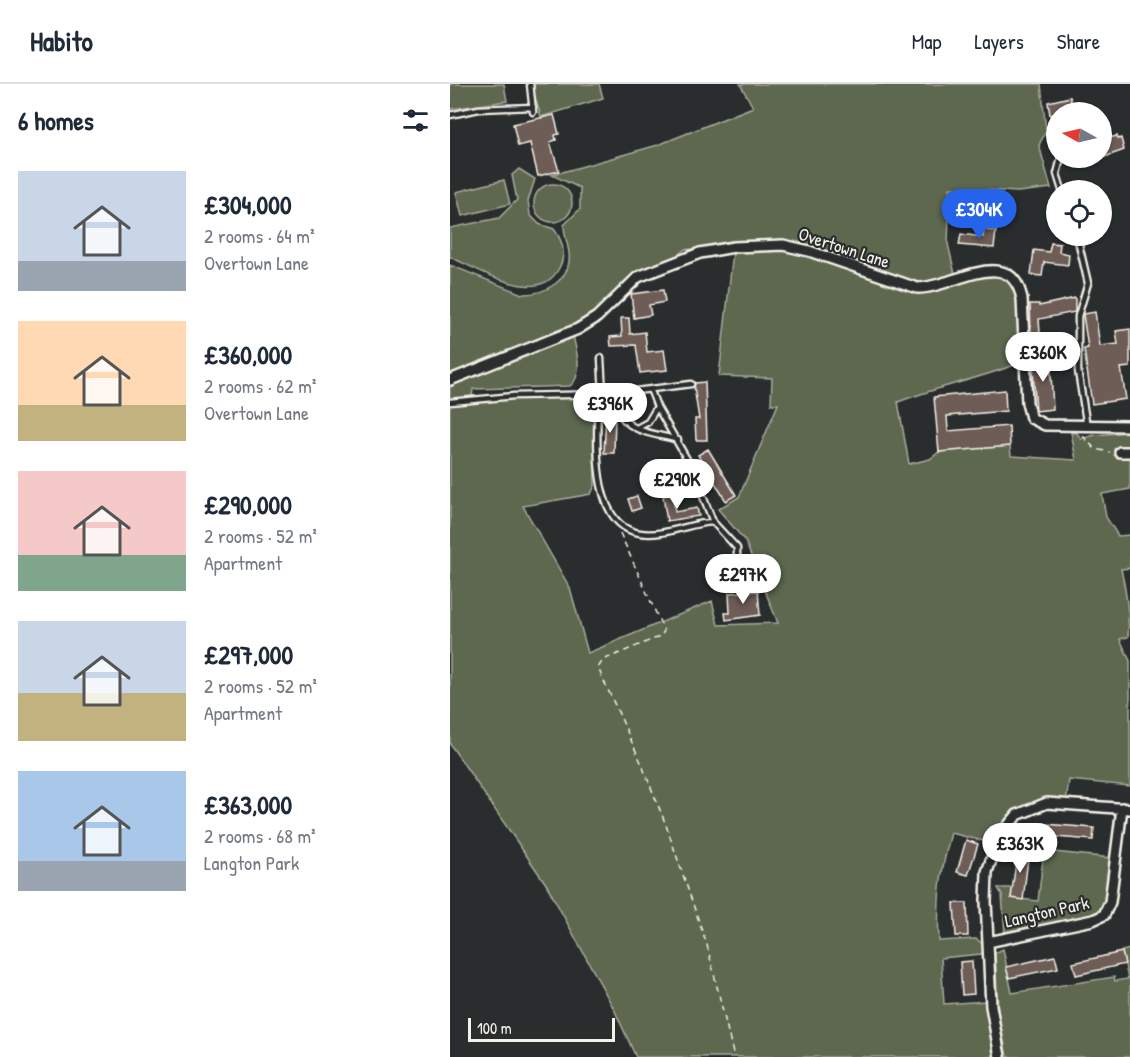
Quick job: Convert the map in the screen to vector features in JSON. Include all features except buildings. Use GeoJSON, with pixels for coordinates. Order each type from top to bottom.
{"type":"FeatureCollection","features":[{"type":"Feature","properties":{"kind":"street","name":"Overtown Lane"},"geometry":{"type":"LineString","coordinates":[[450,380],[578,329],[597,316],[639,277],[665,265],[716,250],[777,245],[809,251],[917,288],[933,286],[986,271],[1010,275],[1018,283],[1022,299],[1029,413],[1038,424],[1130,426]]}},
{"type":"Feature","properties":{"kind":"street","name":"Langton Park"},"geometry":{"type":"LineString","coordinates":[[1047,802],[1126,809],[1110,902],[1104,915],[1093,920],[988,942],[987,872],[995,846],[1008,824],[1023,811],[1047,802]]}},
{"type":"Feature","properties":{"kind":"street"},"geometry":{"type":"LineString","coordinates":[[988,942],[992,1017],[1000,1057]]}},
{"type":"Feature","properties":{"kind":"lane"},"geometry":{"type":"LineString","coordinates":[[450,115],[479,109],[533,109],[530,84]]}},
{"type":"Feature","properties":{"kind":"lane"},"geometry":{"type":"LineString","coordinates":[[1079,246],[1088,283],[1078,316],[1078,371],[1083,426]]}},
{"type":"Feature","properties":{"kind":"lane"},"geometry":{"type":"LineString","coordinates":[[601,358],[598,470],[610,511],[621,526],[640,533],[652,534],[713,522]]}},
{"type":"Feature","properties":{"kind":"lane"},"geometry":{"type":"LineString","coordinates":[[450,402],[514,396],[612,394],[651,391],[691,384]]}},
{"type":"Feature","properties":{"kind":"lane"},"geometry":{"type":"LineString","coordinates":[[651,391],[657,408],[678,440],[713,522],[737,548],[737,555],[729,566]]}},
{"type":"Feature","properties":{"kind":"lane"},"geometry":{"type":"LineString","coordinates":[[612,394],[620,418],[637,428],[678,440]]}},
{"type":"Feature","properties":{"kind":"lane"},"geometry":{"type":"LineString","coordinates":[[637,428],[648,422],[657,408]]}},
{"type":"Feature","properties":{"kind":"path"},"geometry":{"type":"LineString","coordinates":[[1083,426],[1084,438],[1095,449],[1125,452]]}},
{"type":"Feature","properties":{"kind":"path"},"geometry":{"type":"LineString","coordinates":[[621,526],[622,542],[664,631],[661,636],[600,662],[598,668],[640,760],[666,825],[707,945],[734,1057]]}},
{"type":"Feature","properties":{"kind":"green space"},"geometry":{"type":"Polygon","coordinates":[[[450,84],[504,84],[507,101],[450,109],[450,84]]]}},
{"type":"Feature","properties":{"kind":"green space"},"geometry":{"type":"Polygon","coordinates":[[[531,84],[599,84],[603,98],[541,117],[531,84]]]}},
{"type":"Feature","properties":{"kind":"green space"},"geometry":{"type":"Polygon","coordinates":[[[740,84],[1041,84],[1046,131],[1039,145],[1049,180],[1046,180],[1046,189],[1018,192],[950,188],[948,244],[955,274],[920,283],[928,291],[997,274],[1009,279],[1017,289],[1021,333],[1017,364],[898,402],[909,464],[930,459],[939,452],[1010,446],[1011,456],[1076,460],[1071,432],[1077,433],[1081,439],[1095,435],[1130,432],[1130,489],[1102,494],[1106,517],[1118,536],[1130,535],[1130,568],[1121,569],[1127,603],[1128,637],[1120,639],[1130,661],[1130,786],[1069,780],[1066,803],[1019,811],[1003,825],[991,843],[951,833],[944,861],[938,912],[939,941],[976,939],[983,944],[984,950],[981,954],[941,958],[944,1004],[986,1001],[995,1057],[636,1057],[614,1009],[546,884],[450,744],[450,388],[455,384],[450,381],[450,265],[522,294],[547,289],[555,284],[566,271],[569,253],[564,225],[580,209],[580,188],[552,175],[658,145],[753,107],[740,84]],[[685,249],[678,255],[642,270],[600,309],[571,326],[578,366],[575,381],[570,386],[473,389],[472,398],[593,398],[595,485],[591,494],[523,506],[570,588],[588,653],[712,601],[718,625],[778,623],[745,541],[718,509],[739,497],[778,404],[771,404],[772,378],[719,376],[733,252],[685,249]]]}},
{"type":"Feature","properties":{"kind":"green space"},"geometry":{"type":"Polygon","coordinates":[[[519,169],[535,179],[528,201],[530,215],[539,224],[554,229],[560,238],[562,248],[559,268],[550,280],[538,285],[508,282],[450,257],[450,228],[499,218],[517,200],[512,175],[519,169]]]}},
{"type":"Feature","properties":{"kind":"green space"},"geometry":{"type":"Polygon","coordinates":[[[504,180],[510,204],[462,216],[456,192],[504,180]]]}},
{"type":"Feature","properties":{"kind":"green space"},"geometry":{"type":"Polygon","coordinates":[[[553,184],[566,190],[572,203],[566,216],[553,222],[540,216],[534,203],[540,190],[553,184]]]}},
{"type":"Feature","properties":{"kind":"green space"},"geometry":{"type":"Polygon","coordinates":[[[1044,851],[1111,858],[1104,909],[1099,913],[1005,934],[1002,895],[998,888],[1012,888],[1011,898],[1038,901],[1044,851]]]}},
{"type":"Feature","properties":{"kind":"green space"},"geometry":{"type":"Polygon","coordinates":[[[1003,949],[1012,993],[1114,977],[1115,981],[1128,979],[1122,951],[1130,949],[1130,1057],[1007,1057],[998,1011],[995,953],[1003,949]]]}}]}
